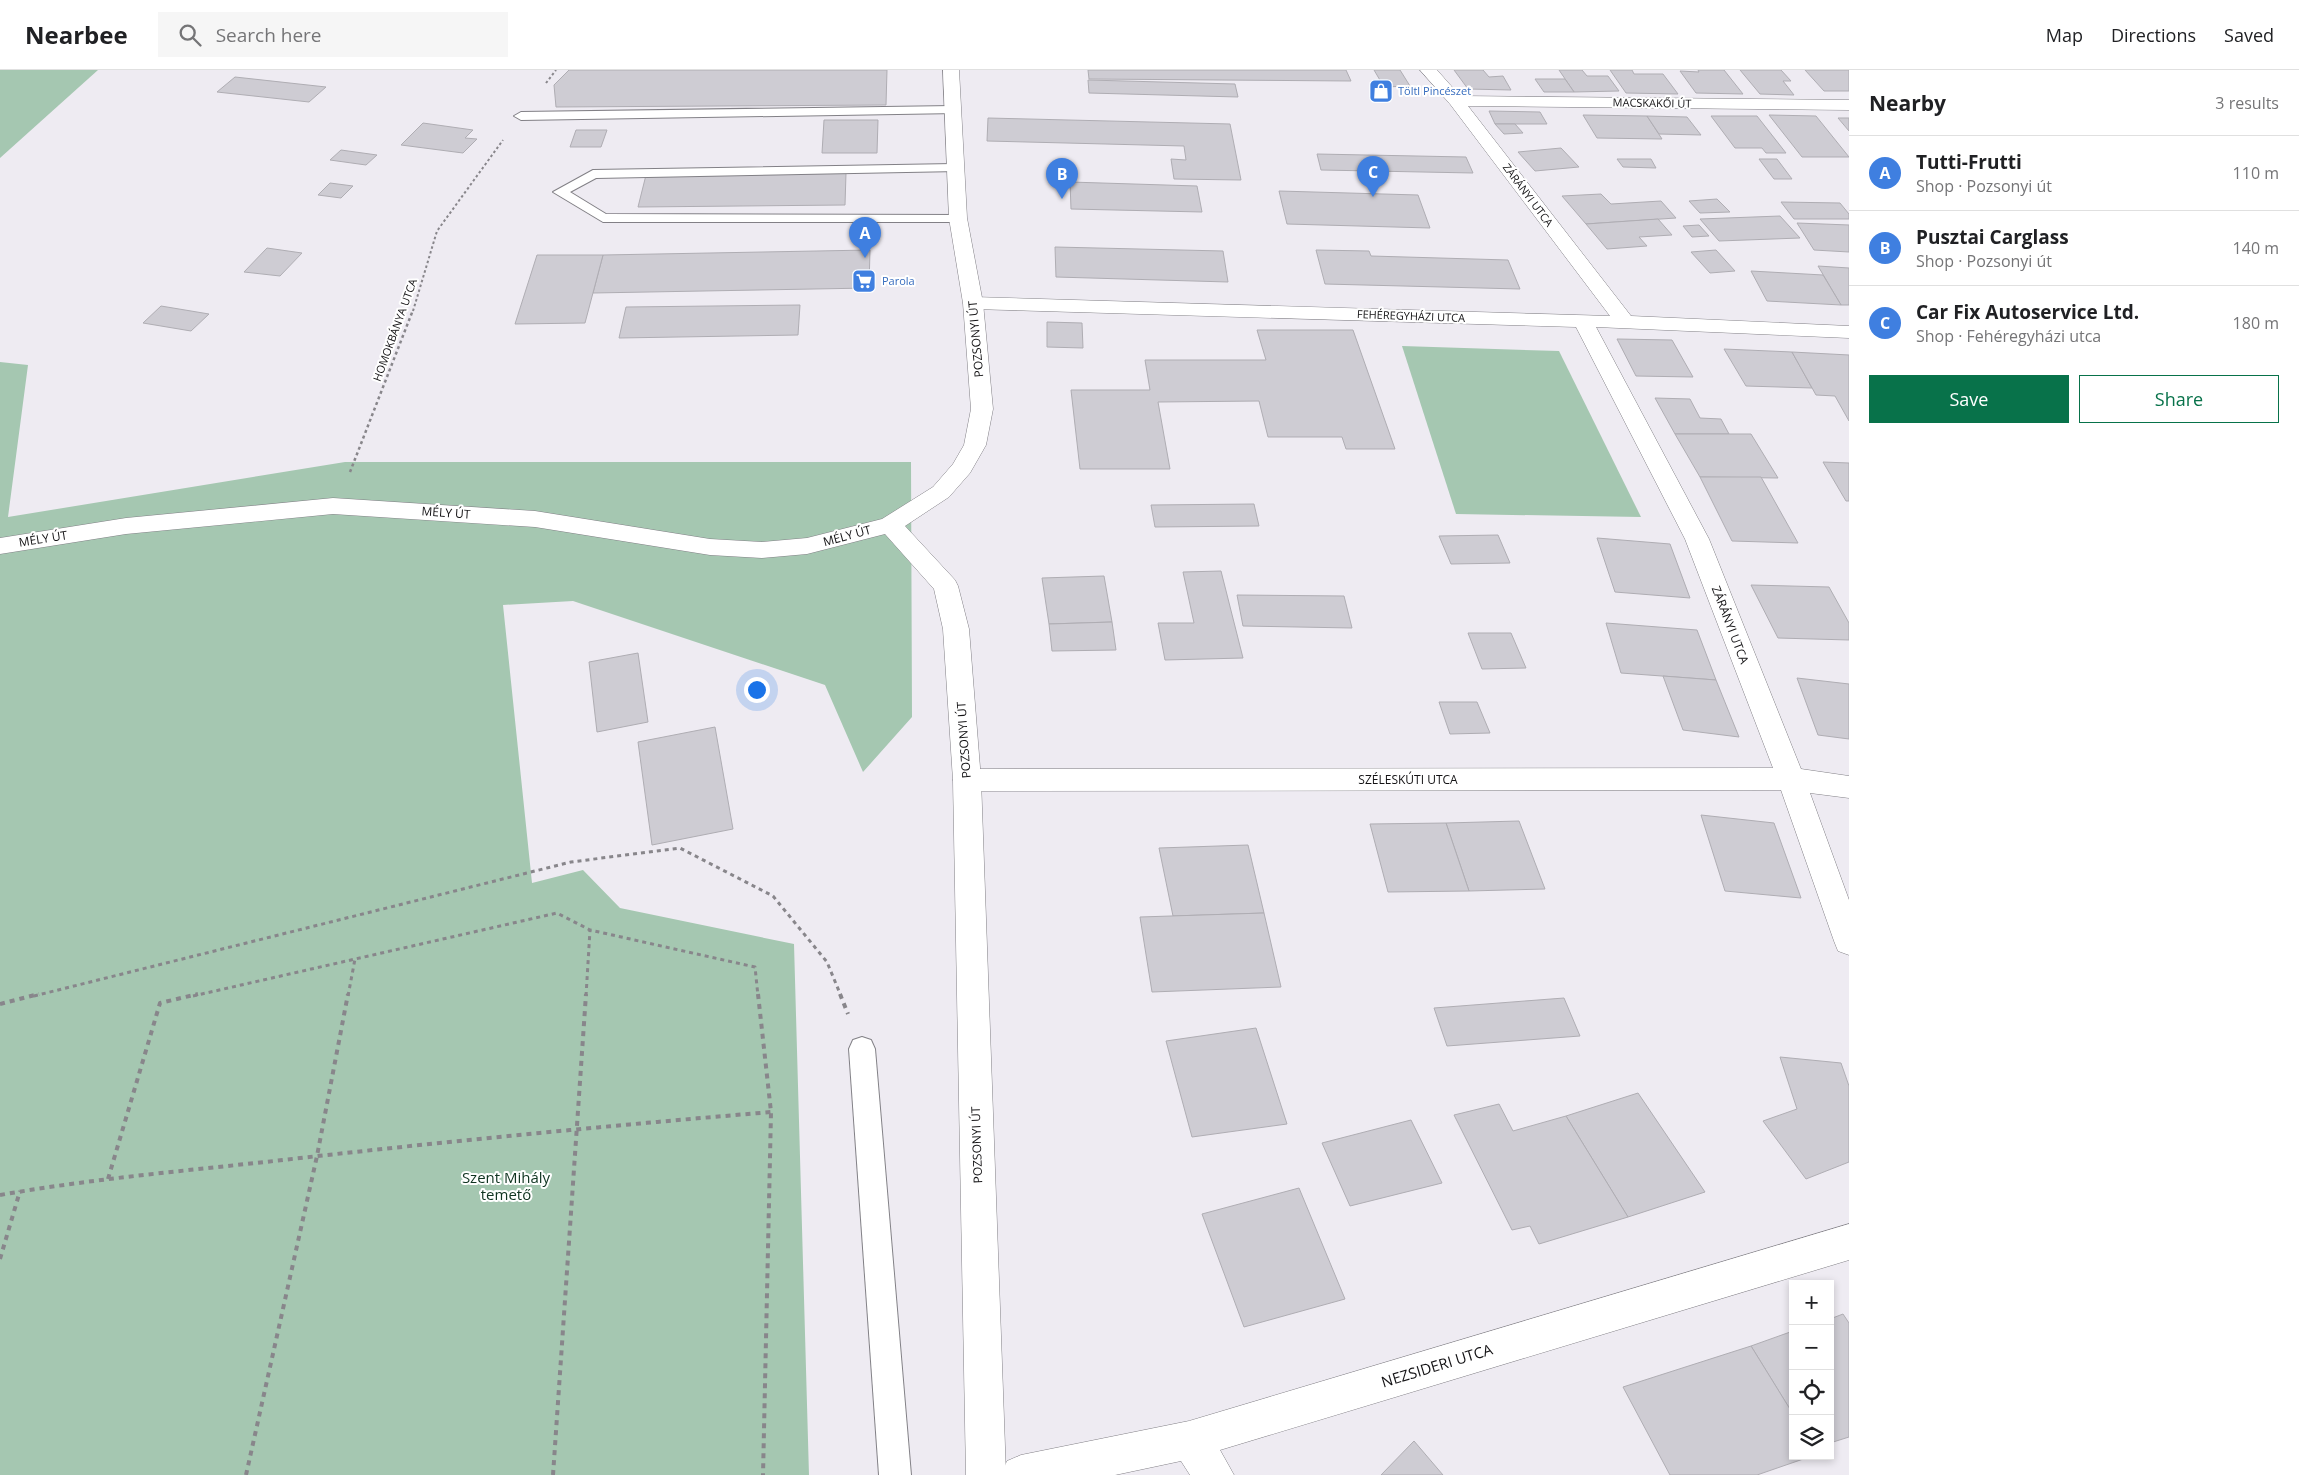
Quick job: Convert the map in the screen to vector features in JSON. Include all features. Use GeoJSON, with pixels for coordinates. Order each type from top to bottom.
{"type":"FeatureCollection","features":[{"type":"Feature","properties":{"kind":"street","name":"POZSONYI ÚT"},"geometry":{"type":"LineString","coordinates":[[951,70],[954,168],[958,218],[973,302],[982,409],[975,445],[962,468],[941,492],[890,525],[946,586],[956,629],[967,780],[986,1475]]}},
{"type":"Feature","properties":{"kind":"street","name":"ZÁRÁNYI UTCA"},"geometry":{"type":"LineString","coordinates":[[1428,70],[1456,101],[1625,322]]}},
{"type":"Feature","properties":{"kind":"street","name":"MACSKAKŐI ÚT"},"geometry":{"type":"LineString","coordinates":[[1456,101],[1849,105]]}},
{"type":"Feature","properties":{"kind":"street","name":"FEHÉREGYHÁZI UTCA"},"geometry":{"type":"LineString","coordinates":[[973,302],[1625,322],[1849,332]]}},
{"type":"Feature","properties":{"kind":"street","name":"ZÁRÁNYI UTCA"},"geometry":{"type":"LineString","coordinates":[[1583,321],[1697,539],[1791,779],[1849,941]]}},
{"type":"Feature","properties":{"kind":"street","name":"MÉLY ÚT"},"geometry":{"type":"LineString","coordinates":[[0,546],[126,526],[333,506],[535,519],[710,547],[762,550],[817,544],[890,525]]}},
{"type":"Feature","properties":{"kind":"street","name":"SZÉLESKÚTI UTCA"},"geometry":{"type":"LineString","coordinates":[[967,780],[1791,779],[1849,787]]}},
{"type":"Feature","properties":{"kind":"street","name":"NEZSIDERI UTCA"},"geometry":{"type":"LineString","coordinates":[[1021,1475],[1189,1440],[1849,1242]]}},
{"type":"Feature","properties":{"kind":"street"},"geometry":{"type":"LineString","coordinates":[[1189,1440],[1214,1475]]}},
{"type":"Feature","properties":{"kind":"lane"},"geometry":{"type":"LineString","coordinates":[[520,116],[953,110]]}},
{"type":"Feature","properties":{"kind":"lane"},"geometry":{"type":"LineString","coordinates":[[954,168],[593,174],[560,192],[603,218],[958,218]]}},
{"type":"Feature","properties":{"kind":"lane"},"geometry":{"type":"LineString","coordinates":[[862,1049],[894,1475]]}},
{"type":"Feature","properties":{"kind":"path","name":"HOMOKBÁNYA UTCA"},"geometry":{"type":"LineString","coordinates":[[333,506],[349,476],[415,306],[437,231],[520,116],[556,70]]}},
{"type":"Feature","properties":{"kind":"path"},"geometry":{"type":"LineString","coordinates":[[0,1004],[571,862],[680,848],[773,896],[827,962],[862,1049]]}},
{"type":"Feature","properties":{"kind":"path"},"geometry":{"type":"LineString","coordinates":[[108,1179],[160,1003],[557,913],[590,930],[755,967],[771,1112],[763,1475]]}},
{"type":"Feature","properties":{"kind":"path"},"geometry":{"type":"LineString","coordinates":[[553,1475],[590,930]]}},
{"type":"Feature","properties":{"kind":"path"},"geometry":{"type":"LineString","coordinates":[[246,1475],[317,1156],[355,959]]}},
{"type":"Feature","properties":{"kind":"path"},"geometry":{"type":"LineString","coordinates":[[0,1195],[108,1179],[317,1156],[576,1129],[771,1112]]}},
{"type":"Feature","properties":{"kind":"path"},"geometry":{"type":"LineString","coordinates":[[0,1259],[20,1191]]}},
{"type":"Feature","properties":{"kind":"green space"},"geometry":{"type":"Polygon","coordinates":[[[0,70],[98,70],[0,158],[0,70]]]}},
{"type":"Feature","properties":{"kind":"green space"},"geometry":{"type":"Polygon","coordinates":[[[1402,346],[1559,351],[1641,517],[1456,514],[1402,346]]]}},
{"type":"Feature","properties":{"kind":"green space","name":"Szent Mihály temető"},"geometry":{"type":"Polygon","coordinates":[[[0,362],[28,365],[8,517],[345,462],[911,462],[912,717],[863,772],[825,685],[573,601],[503,605],[532,883],[583,870],[620,908],[794,944],[809,1475],[0,1475],[0,362]]]}},
{"type":"Feature","properties":{"kind":"building"},"geometry":{"type":"Polygon","coordinates":[[[569,70],[887,70],[886,105],[556,107],[554,85],[569,70]]]}},
{"type":"Feature","properties":{"kind":"building"},"geometry":{"type":"Polygon","coordinates":[[[1088,70],[1346,70],[1351,81],[1089,79],[1088,70]]]}},
{"type":"Feature","properties":{"kind":"building"},"geometry":{"type":"Polygon","coordinates":[[[1374,70],[1400,70],[1410,86],[1384,87],[1374,70]]]}},
{"type":"Feature","properties":{"kind":"building"},"geometry":{"type":"Polygon","coordinates":[[[1454,70],[1483,70],[1489,77],[1503,76],[1511,90],[1468,89],[1454,70]]]}},
{"type":"Feature","properties":{"kind":"building"},"geometry":{"type":"Polygon","coordinates":[[[1559,70],[1582,70],[1587,76],[1608,76],[1619,91],[1574,92],[1559,70]]]}},
{"type":"Feature","properties":{"kind":"building"},"geometry":{"type":"Polygon","coordinates":[[[1610,70],[1632,70],[1634,74],[1663,74],[1678,94],[1626,93],[1610,70]]]}},
{"type":"Feature","properties":{"kind":"building"},"geometry":{"type":"Polygon","coordinates":[[[1698,70],[1724,70],[1743,94],[1696,93],[1680,71],[1699,72],[1698,70]]]}},
{"type":"Feature","properties":{"kind":"building"},"geometry":{"type":"Polygon","coordinates":[[[1740,70],[1781,70],[1791,81],[1783,81],[1794,95],[1760,94],[1740,70]]]}},
{"type":"Feature","properties":{"kind":"building"},"geometry":{"type":"Polygon","coordinates":[[[1805,70],[1849,70],[1849,91],[1824,91],[1805,70]]]}},
{"type":"Feature","properties":{"kind":"building"},"geometry":{"type":"Polygon","coordinates":[[[235,77],[326,87],[309,102],[217,92],[235,77]]]}},
{"type":"Feature","properties":{"kind":"building"},"geometry":{"type":"Polygon","coordinates":[[[1535,79],[1565,79],[1574,92],[1544,92],[1535,79]]]}},
{"type":"Feature","properties":{"kind":"building"},"geometry":{"type":"Polygon","coordinates":[[[1088,80],[1235,84],[1238,97],[1089,93],[1088,80]]]}},
{"type":"Feature","properties":{"kind":"building"},"geometry":{"type":"Polygon","coordinates":[[[1489,111],[1540,112],[1547,124],[1495,124],[1489,111]]]}},
{"type":"Feature","properties":{"kind":"building"},"geometry":{"type":"Polygon","coordinates":[[[1583,115],[1647,116],[1662,139],[1597,138],[1583,115]]]}},
{"type":"Feature","properties":{"kind":"building"},"geometry":{"type":"Polygon","coordinates":[[[1769,115],[1816,116],[1849,157],[1802,157],[1769,115]]]}},
{"type":"Feature","properties":{"kind":"building"},"geometry":{"type":"Polygon","coordinates":[[[1647,116],[1687,117],[1701,135],[1659,134],[1647,116]]]}},
{"type":"Feature","properties":{"kind":"building"},"geometry":{"type":"Polygon","coordinates":[[[1711,116],[1757,116],[1786,153],[1766,153],[1762,148],[1735,148],[1711,116]]]}},
{"type":"Feature","properties":{"kind":"building"},"geometry":{"type":"Polygon","coordinates":[[[988,118],[1230,124],[1241,180],[1174,179],[1171,159],[1186,160],[1184,146],[987,141],[988,118]]]}},
{"type":"Feature","properties":{"kind":"building"},"geometry":{"type":"Polygon","coordinates":[[[1838,118],[1849,118],[1849,131],[1838,118]]]}},
{"type":"Feature","properties":{"kind":"building"},"geometry":{"type":"Polygon","coordinates":[[[824,120],[878,120],[877,153],[822,153],[824,120]]]}},
{"type":"Feature","properties":{"kind":"building"},"geometry":{"type":"Polygon","coordinates":[[[423,123],[473,130],[465,138],[477,139],[463,153],[401,145],[423,123]]]}},
{"type":"Feature","properties":{"kind":"building"},"geometry":{"type":"Polygon","coordinates":[[[1495,124],[1515,124],[1523,133],[1504,134],[1495,124]]]}},
{"type":"Feature","properties":{"kind":"building"},"geometry":{"type":"Polygon","coordinates":[[[576,130],[607,130],[601,147],[570,147],[576,130]]]}},
{"type":"Feature","properties":{"kind":"building"},"geometry":{"type":"Polygon","coordinates":[[[1561,148],[1579,167],[1535,171],[1518,152],[1561,148]]]}},
{"type":"Feature","properties":{"kind":"building"},"geometry":{"type":"Polygon","coordinates":[[[341,150],[377,155],[366,165],[330,160],[341,150]]]}},
{"type":"Feature","properties":{"kind":"building"},"geometry":{"type":"Polygon","coordinates":[[[1317,154],[1466,157],[1473,173],[1321,170],[1317,154]]]}},
{"type":"Feature","properties":{"kind":"building"},"geometry":{"type":"Polygon","coordinates":[[[1617,159],[1651,159],[1656,168],[1623,167],[1617,159]]]}},
{"type":"Feature","properties":{"kind":"building"},"geometry":{"type":"Polygon","coordinates":[[[1759,159],[1777,159],[1792,179],[1774,179],[1759,159]]]}},
{"type":"Feature","properties":{"kind":"building"},"geometry":{"type":"Polygon","coordinates":[[[846,173],[845,205],[638,207],[646,175],[846,173]]]}},
{"type":"Feature","properties":{"kind":"building"},"geometry":{"type":"Polygon","coordinates":[[[1070,182],[1197,186],[1202,212],[1071,209],[1070,182]]]}},
{"type":"Feature","properties":{"kind":"building"},"geometry":{"type":"Polygon","coordinates":[[[330,183],[353,186],[341,198],[318,195],[330,183]]]}},
{"type":"Feature","properties":{"kind":"building"},"geometry":{"type":"Polygon","coordinates":[[[1279,191],[1418,195],[1430,228],[1287,224],[1279,191]]]}},
{"type":"Feature","properties":{"kind":"building"},"geometry":{"type":"Polygon","coordinates":[[[1601,194],[1611,204],[1661,201],[1676,218],[1586,224],[1562,196],[1601,194]]]}},
{"type":"Feature","properties":{"kind":"building"},"geometry":{"type":"Polygon","coordinates":[[[1717,199],[1730,212],[1700,213],[1689,201],[1717,199]]]}},
{"type":"Feature","properties":{"kind":"building"},"geometry":{"type":"Polygon","coordinates":[[[1781,202],[1840,203],[1849,214],[1849,219],[1794,219],[1781,202]]]}},
{"type":"Feature","properties":{"kind":"building"},"geometry":{"type":"Polygon","coordinates":[[[1780,216],[1800,238],[1719,241],[1700,219],[1780,216]]]}},
{"type":"Feature","properties":{"kind":"building"},"geometry":{"type":"Polygon","coordinates":[[[1658,219],[1672,235],[1639,237],[1647,246],[1607,249],[1586,224],[1658,219]]]}},
{"type":"Feature","properties":{"kind":"building"},"geometry":{"type":"Polygon","coordinates":[[[1797,223],[1849,225],[1849,252],[1814,250],[1797,223]]]}},
{"type":"Feature","properties":{"kind":"building"},"geometry":{"type":"Polygon","coordinates":[[[1699,225],[1709,236],[1692,237],[1683,226],[1699,225]]]}},
{"type":"Feature","properties":{"kind":"building"},"geometry":{"type":"Polygon","coordinates":[[[1055,247],[1223,251],[1228,282],[1056,277],[1055,247]]]}},
{"type":"Feature","properties":{"kind":"building"},"geometry":{"type":"Polygon","coordinates":[[[267,248],[302,253],[280,276],[244,272],[267,248]]]}},
{"type":"Feature","properties":{"kind":"building"},"geometry":{"type":"Polygon","coordinates":[[[870,250],[869,288],[593,293],[603,255],[870,250]]]}},
{"type":"Feature","properties":{"kind":"building"},"geometry":{"type":"Polygon","coordinates":[[[1316,250],[1369,251],[1371,256],[1508,260],[1520,289],[1325,284],[1316,250]]]}},
{"type":"Feature","properties":{"kind":"building"},"geometry":{"type":"Polygon","coordinates":[[[1716,250],[1735,271],[1710,273],[1691,252],[1716,250]]]}},
{"type":"Feature","properties":{"kind":"building"},"geometry":{"type":"Polygon","coordinates":[[[537,255],[603,255],[585,323],[515,324],[537,255]]]}},
{"type":"Feature","properties":{"kind":"building"},"geometry":{"type":"Polygon","coordinates":[[[1818,266],[1849,268],[1849,305],[1841,305],[1818,266]]]}},
{"type":"Feature","properties":{"kind":"building"},"geometry":{"type":"Polygon","coordinates":[[[1751,271],[1823,275],[1841,305],[1767,301],[1751,271]]]}},
{"type":"Feature","properties":{"kind":"building"},"geometry":{"type":"Polygon","coordinates":[[[800,305],[798,335],[619,338],[626,307],[800,305]]]}},
{"type":"Feature","properties":{"kind":"building"},"geometry":{"type":"Polygon","coordinates":[[[161,306],[209,314],[191,331],[143,323],[161,306]]]}},
{"type":"Feature","properties":{"kind":"building"},"geometry":{"type":"Polygon","coordinates":[[[1047,322],[1082,323],[1083,348],[1047,347],[1047,322]]]}},
{"type":"Feature","properties":{"kind":"building"},"geometry":{"type":"Polygon","coordinates":[[[1257,330],[1353,330],[1395,449],[1346,449],[1342,437],[1268,437],[1259,401],[1158,402],[1170,469],[1080,469],[1071,390],[1150,390],[1145,360],[1266,360],[1257,330]]]}},
{"type":"Feature","properties":{"kind":"building"},"geometry":{"type":"Polygon","coordinates":[[[1617,339],[1672,340],[1693,377],[1636,376],[1617,339]]]}},
{"type":"Feature","properties":{"kind":"building"},"geometry":{"type":"Polygon","coordinates":[[[1724,349],[1792,352],[1812,388],[1746,386],[1724,349]]]}},
{"type":"Feature","properties":{"kind":"building"},"geometry":{"type":"Polygon","coordinates":[[[1792,352],[1849,355],[1849,421],[1835,396],[1816,395],[1792,352]]]}},
{"type":"Feature","properties":{"kind":"building"},"geometry":{"type":"Polygon","coordinates":[[[1655,398],[1690,399],[1700,418],[1721,419],[1729,434],[1675,434],[1655,398]]]}},
{"type":"Feature","properties":{"kind":"building"},"geometry":{"type":"Polygon","coordinates":[[[1675,434],[1751,434],[1778,478],[1700,477],[1675,434]]]}},
{"type":"Feature","properties":{"kind":"building"},"geometry":{"type":"Polygon","coordinates":[[[1823,462],[1849,463],[1849,501],[1846,501],[1823,462]]]}},
{"type":"Feature","properties":{"kind":"building"},"geometry":{"type":"Polygon","coordinates":[[[1700,477],[1761,477],[1798,543],[1732,541],[1700,477]]]}},
{"type":"Feature","properties":{"kind":"building"},"geometry":{"type":"Polygon","coordinates":[[[1254,504],[1259,526],[1155,527],[1151,505],[1254,504]]]}},
{"type":"Feature","properties":{"kind":"building"},"geometry":{"type":"Polygon","coordinates":[[[1498,535],[1510,563],[1451,564],[1439,536],[1498,535]]]}},
{"type":"Feature","properties":{"kind":"building"},"geometry":{"type":"Polygon","coordinates":[[[1597,538],[1670,544],[1690,598],[1615,592],[1597,538]]]}},
{"type":"Feature","properties":{"kind":"building"},"geometry":{"type":"Polygon","coordinates":[[[1221,571],[1243,658],[1165,660],[1158,623],[1194,623],[1183,572],[1221,571]]]}},
{"type":"Feature","properties":{"kind":"building"},"geometry":{"type":"Polygon","coordinates":[[[1104,576],[1112,622],[1049,624],[1042,578],[1104,576]]]}},
{"type":"Feature","properties":{"kind":"building"},"geometry":{"type":"Polygon","coordinates":[[[1751,585],[1829,587],[1849,623],[1849,640],[1778,638],[1751,585]]]}},
{"type":"Feature","properties":{"kind":"building"},"geometry":{"type":"Polygon","coordinates":[[[1237,595],[1344,596],[1352,628],[1243,626],[1237,595]]]}},
{"type":"Feature","properties":{"kind":"building"},"geometry":{"type":"Polygon","coordinates":[[[1112,622],[1116,650],[1052,651],[1049,624],[1112,622]]]}},
{"type":"Feature","properties":{"kind":"building"},"geometry":{"type":"Polygon","coordinates":[[[1606,623],[1697,630],[1716,680],[1621,673],[1606,623]]]}},
{"type":"Feature","properties":{"kind":"building"},"geometry":{"type":"Polygon","coordinates":[[[1468,633],[1511,633],[1526,668],[1482,669],[1468,633]]]}},
{"type":"Feature","properties":{"kind":"building"},"geometry":{"type":"Polygon","coordinates":[[[638,653],[648,722],[597,732],[589,662],[638,653]]]}},
{"type":"Feature","properties":{"kind":"building"},"geometry":{"type":"Polygon","coordinates":[[[1663,676],[1716,680],[1739,737],[1683,730],[1663,676]]]}},
{"type":"Feature","properties":{"kind":"building"},"geometry":{"type":"Polygon","coordinates":[[[1797,678],[1849,684],[1849,739],[1818,735],[1797,678]]]}},
{"type":"Feature","properties":{"kind":"building"},"geometry":{"type":"Polygon","coordinates":[[[1439,702],[1477,702],[1490,733],[1450,734],[1439,702]]]}},
{"type":"Feature","properties":{"kind":"building"},"geometry":{"type":"Polygon","coordinates":[[[715,727],[733,829],[652,845],[638,742],[715,727]]]}},
{"type":"Feature","properties":{"kind":"building"},"geometry":{"type":"Polygon","coordinates":[[[1701,815],[1774,823],[1801,898],[1725,891],[1701,815]]]}},
{"type":"Feature","properties":{"kind":"building"},"geometry":{"type":"Polygon","coordinates":[[[1519,821],[1545,889],[1469,891],[1446,823],[1519,821]]]}},
{"type":"Feature","properties":{"kind":"building"},"geometry":{"type":"Polygon","coordinates":[[[1446,823],[1469,891],[1388,892],[1370,824],[1446,823]]]}},
{"type":"Feature","properties":{"kind":"building"},"geometry":{"type":"Polygon","coordinates":[[[1248,845],[1264,913],[1173,916],[1159,848],[1248,845]]]}},
{"type":"Feature","properties":{"kind":"building"},"geometry":{"type":"Polygon","coordinates":[[[1264,913],[1281,987],[1152,992],[1140,917],[1264,913]]]}},
{"type":"Feature","properties":{"kind":"building"},"geometry":{"type":"Polygon","coordinates":[[[1564,998],[1580,1036],[1447,1046],[1434,1008],[1564,998]]]}},
{"type":"Feature","properties":{"kind":"building"},"geometry":{"type":"Polygon","coordinates":[[[1256,1028],[1287,1124],[1192,1137],[1166,1041],[1256,1028]]]}},
{"type":"Feature","properties":{"kind":"building"},"geometry":{"type":"Polygon","coordinates":[[[1780,1057],[1841,1063],[1849,1086],[1849,1162],[1806,1179],[1763,1121],[1797,1109],[1780,1057]]]}},
{"type":"Feature","properties":{"kind":"building"},"geometry":{"type":"Polygon","coordinates":[[[1638,1093],[1705,1192],[1628,1217],[1566,1116],[1638,1093]]]}},
{"type":"Feature","properties":{"kind":"building"},"geometry":{"type":"Polygon","coordinates":[[[1499,1104],[1513,1131],[1566,1116],[1628,1217],[1539,1244],[1530,1226],[1512,1230],[1454,1115],[1499,1104]]]}},
{"type":"Feature","properties":{"kind":"building"},"geometry":{"type":"Polygon","coordinates":[[[1411,1120],[1442,1183],[1350,1206],[1322,1143],[1411,1120]]]}},
{"type":"Feature","properties":{"kind":"building"},"geometry":{"type":"Polygon","coordinates":[[[1299,1188],[1345,1299],[1244,1327],[1202,1214],[1299,1188]]]}},
{"type":"Feature","properties":{"kind":"building"},"geometry":{"type":"Polygon","coordinates":[[[1843,1314],[1849,1323],[1849,1437],[1834,1442],[1834,1325],[1834,1317],[1843,1314]]]}},
{"type":"Feature","properties":{"kind":"building"},"geometry":{"type":"Polygon","coordinates":[[[1789,1332],[1789,1408],[1751,1346],[1789,1332]]]}},
{"type":"Feature","properties":{"kind":"building"},"geometry":{"type":"Polygon","coordinates":[[[1751,1346],[1789,1408],[1789,1460],[1800,1460],[1757,1475],[1670,1475],[1623,1387],[1751,1346]]]}},
{"type":"Feature","properties":{"kind":"building"},"geometry":{"type":"Polygon","coordinates":[[[1414,1441],[1443,1475],[1381,1475],[1414,1441]]]}},
{"type":"Feature","properties":{"kind":"place","name":"Töltl Pincészet"},"geometry":{"type":"Point","coordinates":[1381,91]}},
{"type":"Feature","properties":{"kind":"place","name":"Car Fix Autoservice Ltd."},"geometry":{"type":"Point","coordinates":[1373,197]}},
{"type":"Feature","properties":{"kind":"place","name":"Pusztai Carglass"},"geometry":{"type":"Point","coordinates":[1062,199]}},
{"type":"Feature","properties":{"kind":"place","name":"Tutti-Frutti"},"geometry":{"type":"Point","coordinates":[865,258]}},
{"type":"Feature","properties":{"kind":"place","name":"Parola"},"geometry":{"type":"Point","coordinates":[864,281]}}]}
